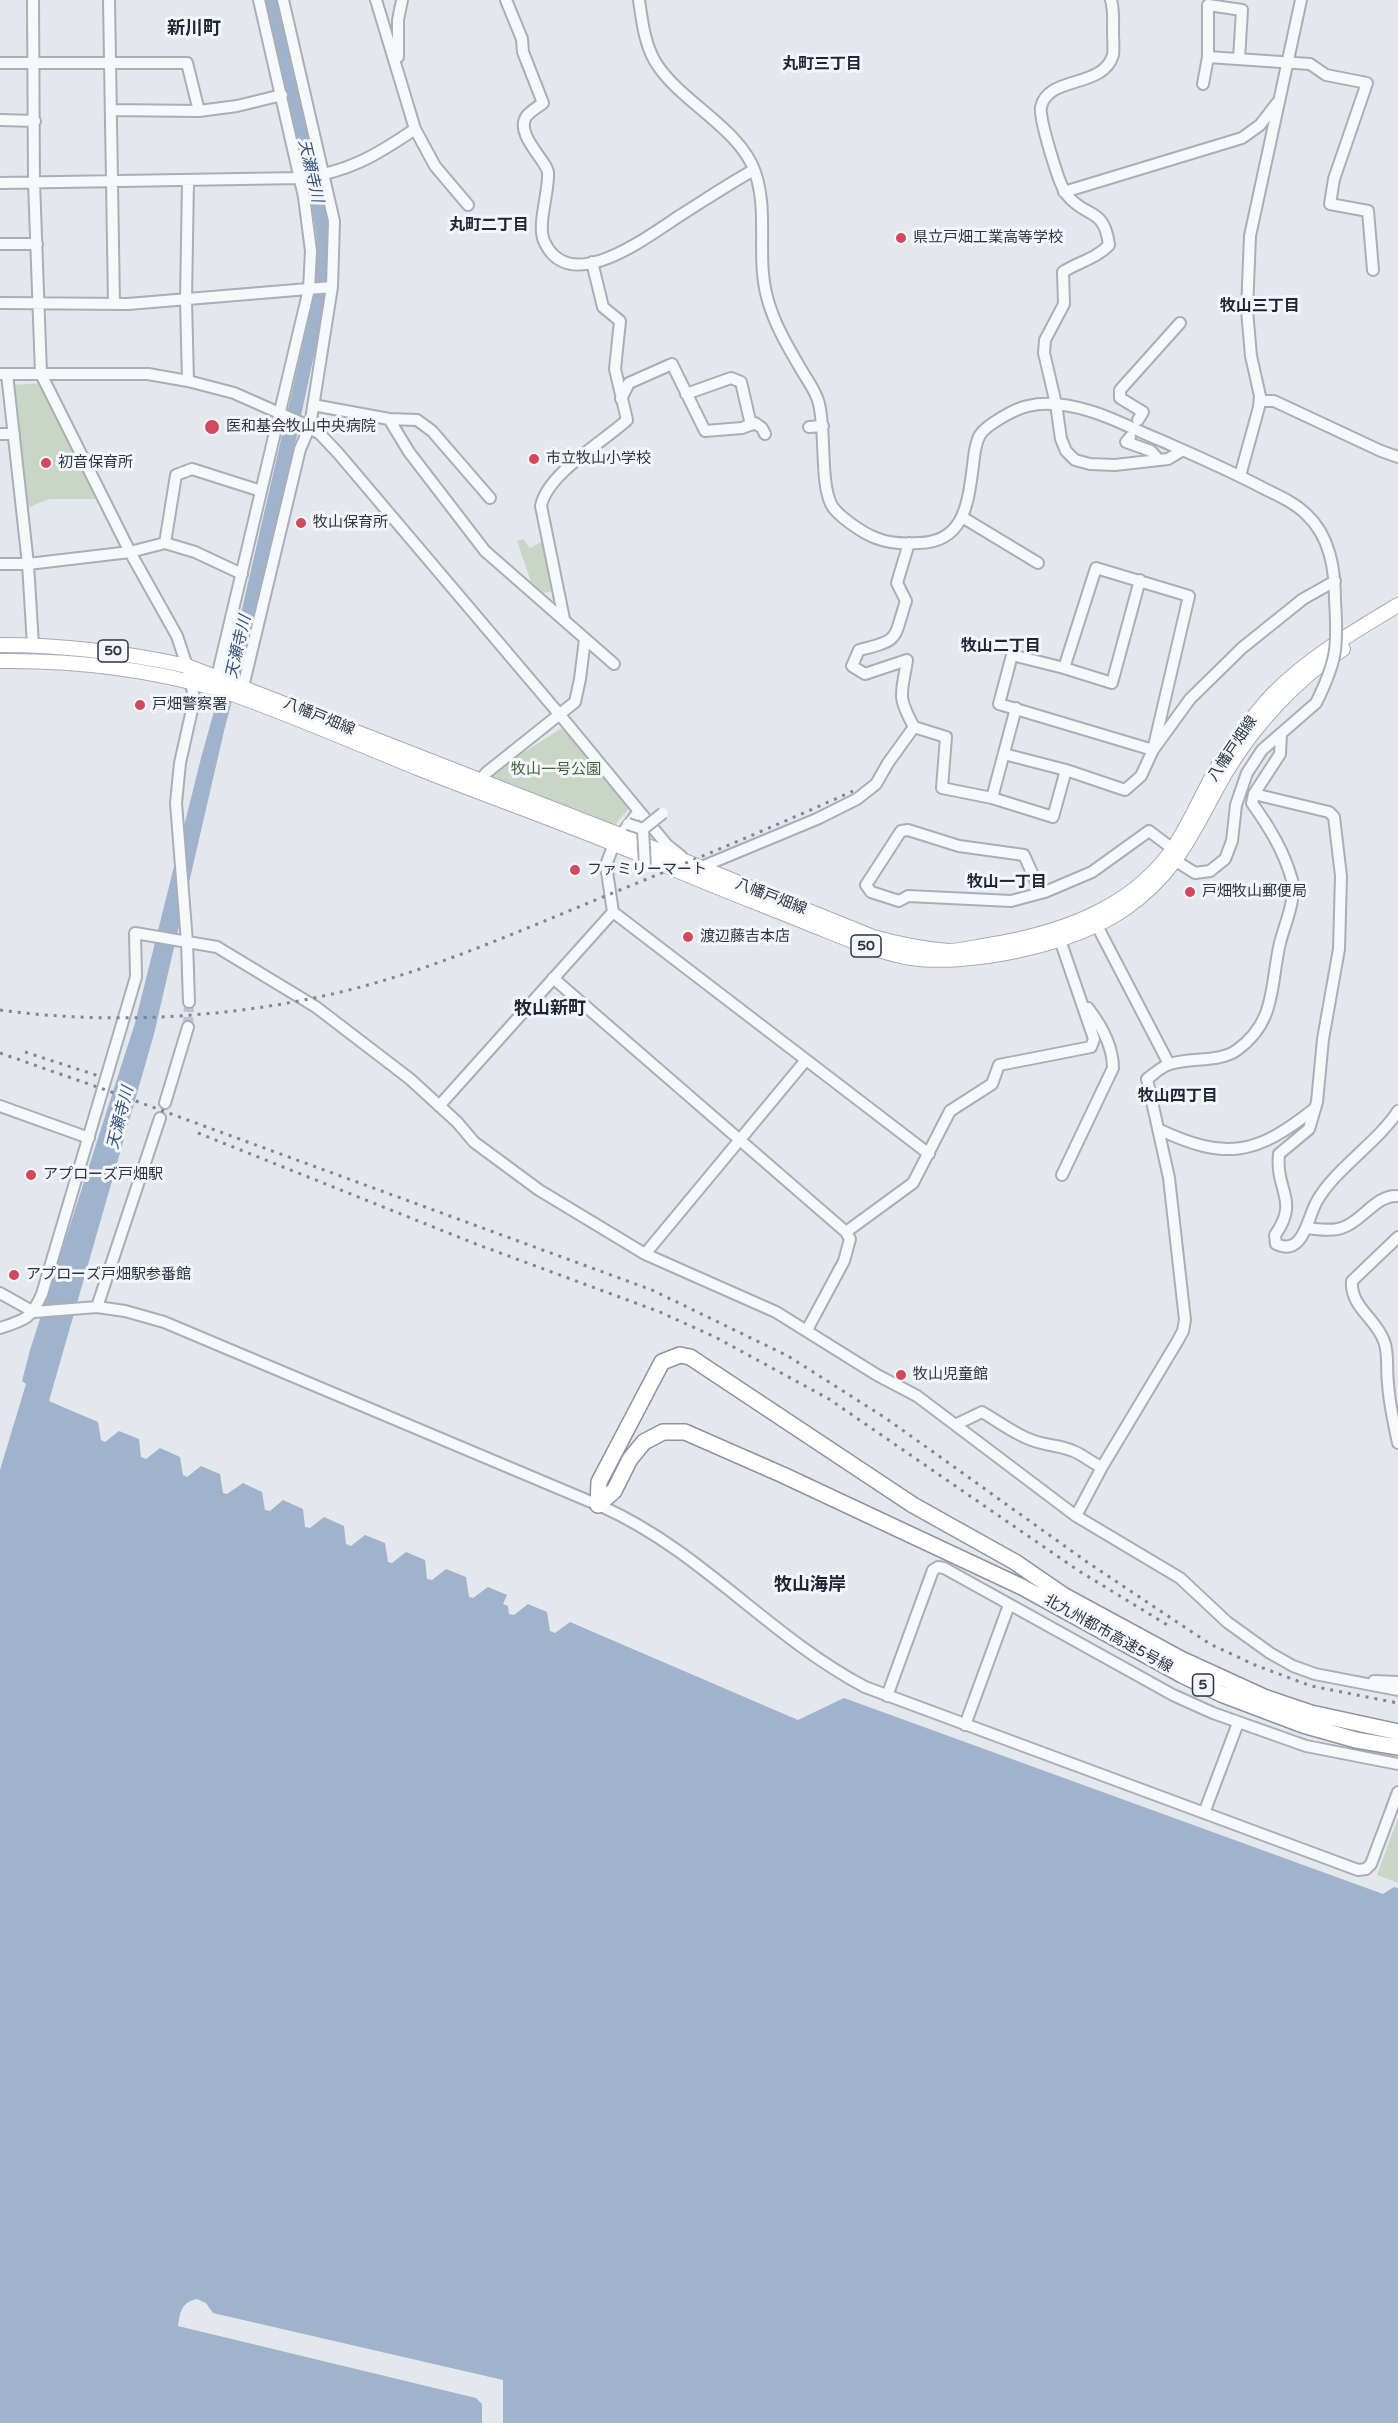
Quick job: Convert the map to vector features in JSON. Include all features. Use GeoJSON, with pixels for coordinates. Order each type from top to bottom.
{"type":"FeatureCollection","features":[{"type":"Feature","properties":{"kind":"highway","name":"北九州都市高速5号線"},"geometry":{"type":"LineString","coordinates":[[598,1505],[599,1482],[662,1362],[680,1355],[700,1362],[903,1499],[1015,1562],[1063,1595],[1181,1659],[1264,1697],[1311,1713],[1398,1732]]}},
{"type":"Feature","properties":{"kind":"highway","name":"北九州都市高速5号線"},"geometry":{"type":"LineString","coordinates":[[598,1505],[614,1491],[630,1459],[644,1442],[663,1432],[685,1432],[783,1475],[1022,1587],[1182,1675],[1240,1702],[1303,1725],[1356,1740],[1398,1747]]}},
{"type":"Feature","properties":{"kind":"main road","name":"八幡戸畑線"},"geometry":{"type":"LineString","coordinates":[[1172,855],[1218,767],[1241,733],[1272,695],[1321,652],[1398,605]]}},
{"type":"Feature","properties":{"kind":"main road","name":"八幡戸畑線"},"geometry":{"type":"LineString","coordinates":[[240,689],[621,834],[693,878],[867,946],[905,957],[950,961],[1020,950],[1094,919],[1119,901],[1172,855],[1187,846],[1227,770],[1280,701],[1327,660],[1398,615]]}},
{"type":"Feature","properties":{"kind":"main road","name":"八幡戸畑線"},"geometry":{"type":"LineString","coordinates":[[0,645],[33,645],[126,653],[187,666],[219,682],[621,834],[700,869],[873,937],[908,947],[951,951],[1058,935]]}},
{"type":"Feature","properties":{"kind":"main road","name":"八幡戸畑線"},"geometry":{"type":"LineString","coordinates":[[0,661],[50,661],[103,667],[190,682],[219,682]]}},
{"type":"Feature","properties":{"kind":"street"},"geometry":{"type":"LineString","coordinates":[[33,0],[34,182],[41,374],[130,552],[177,636],[190,682],[193,705],[177,784],[182,941],[189,1002]]}},
{"type":"Feature","properties":{"kind":"street"},"geometry":{"type":"LineString","coordinates":[[109,0],[114,303]]}},
{"type":"Feature","properties":{"kind":"street"},"geometry":{"type":"LineString","coordinates":[[219,682],[261,491],[283,414],[309,289],[311,251],[300,178],[259,0]]}},
{"type":"Feature","properties":{"kind":"street"},"geometry":{"type":"LineString","coordinates":[[240,689],[313,405],[332,287],[334,221],[283,0]]}},
{"type":"Feature","properties":{"kind":"street"},"geometry":{"type":"LineString","coordinates":[[376,0],[415,129],[435,166],[468,205]]}},
{"type":"Feature","properties":{"kind":"street"},"geometry":{"type":"LineString","coordinates":[[398,70],[398,20],[402,0]]}},
{"type":"Feature","properties":{"kind":"street"},"geometry":{"type":"LineString","coordinates":[[506,0],[522,39],[523,52],[543,103],[526,116],[524,123],[531,148],[548,169],[549,185],[542,232],[545,242],[556,256],[569,264],[592,262],[617,255],[650,237],[726,185],[754,170]]}},
{"type":"Feature","properties":{"kind":"street"},"geometry":{"type":"LineString","coordinates":[[639,0],[642,25],[656,64],[674,86],[742,150],[754,170],[763,208],[761,260],[767,297],[778,328],[819,400],[827,492],[832,507],[844,518],[876,538],[909,543],[940,541],[950,534],[968,504],[975,452],[980,435],[995,422],[1026,406],[1056,404],[1093,412],[1240,476],[1290,502],[1308,515],[1326,542],[1335,570],[1337,636],[1335,659],[1316,703],[1262,750],[1247,773],[1236,805],[1232,842],[1225,859],[1210,871],[1195,873],[1172,855],[1149,831],[1092,872],[1041,893],[1011,901],[908,896],[899,901],[871,892],[866,885],[901,831],[908,830],[959,846],[1024,855],[1041,893]]}},
{"type":"Feature","properties":{"kind":"street"},"geometry":{"type":"LineString","coordinates":[[1111,0],[1113,55],[1106,68],[1096,75],[1056,88],[1041,106],[1053,158],[1064,192],[1069,198],[1102,220],[1107,230],[1109,245],[1101,254],[1071,266],[1063,272],[1064,304],[1049,331],[1045,346],[1061,439],[1066,451],[1075,459],[1090,464],[1115,465],[1168,459],[1183,450]]}},
{"type":"Feature","properties":{"kind":"street"},"geometry":{"type":"LineString","coordinates":[[1240,476],[1260,401],[1251,356],[1247,310],[1250,236],[1301,0]]}},
{"type":"Feature","properties":{"kind":"street"},"geometry":{"type":"LineString","coordinates":[[1203,84],[1208,57],[1208,5],[1242,10],[1239,59]]}},
{"type":"Feature","properties":{"kind":"street"},"geometry":{"type":"LineString","coordinates":[[1208,57],[1310,64],[1326,75],[1367,82],[1334,179],[1330,204],[1368,211],[1373,270]]}},
{"type":"Feature","properties":{"kind":"street"},"geometry":{"type":"LineString","coordinates":[[0,63],[187,63],[199,111]]}},
{"type":"Feature","properties":{"kind":"street"},"geometry":{"type":"LineString","coordinates":[[111,110],[199,111],[237,106],[282,95]]}},
{"type":"Feature","properties":{"kind":"street"},"geometry":{"type":"LineString","coordinates":[[1064,192],[1242,138],[1260,125],[1279,101]]}},
{"type":"Feature","properties":{"kind":"street"},"geometry":{"type":"LineString","coordinates":[[0,120],[35,121]]}},
{"type":"Feature","properties":{"kind":"street"},"geometry":{"type":"LineString","coordinates":[[0,183],[300,178],[325,175],[376,155],[415,129]]}},
{"type":"Feature","properties":{"kind":"street"},"geometry":{"type":"LineString","coordinates":[[188,180],[186,300],[188,381]]}},
{"type":"Feature","properties":{"kind":"street"},"geometry":{"type":"LineString","coordinates":[[0,244],[37,244]]}},
{"type":"Feature","properties":{"kind":"street"},"geometry":{"type":"LineString","coordinates":[[564,619],[541,506],[543,494],[578,458],[627,420],[615,369],[620,321],[603,307],[592,262]]}},
{"type":"Feature","properties":{"kind":"street"},"geometry":{"type":"LineString","coordinates":[[0,303],[114,303],[186,300],[332,287]]}},
{"type":"Feature","properties":{"kind":"street"},"geometry":{"type":"LineString","coordinates":[[1138,420],[1143,412],[1120,398],[1120,390],[1180,323]]}},
{"type":"Feature","properties":{"kind":"street"},"geometry":{"type":"LineString","coordinates":[[621,399],[629,383],[672,364],[705,431],[755,423],[762,428],[765,434]]}},
{"type":"Feature","properties":{"kind":"street"},"geometry":{"type":"LineString","coordinates":[[33,645],[28,564],[14,434],[3,374],[148,374],[234,393],[307,425],[338,453],[667,845],[700,869],[817,819],[857,799],[876,784],[892,756],[914,727]]}},
{"type":"Feature","properties":{"kind":"street"},"geometry":{"type":"LineString","coordinates":[[687,394],[731,378],[741,382],[751,424]]}},
{"type":"Feature","properties":{"kind":"street"},"geometry":{"type":"LineString","coordinates":[[1260,401],[1274,401],[1398,457]]}},
{"type":"Feature","properties":{"kind":"street"},"geometry":{"type":"LineString","coordinates":[[313,405],[389,419],[417,420],[432,431],[490,498]]}},
{"type":"Feature","properties":{"kind":"street"},"geometry":{"type":"LineString","coordinates":[[389,419],[409,452],[485,551],[615,664]]}},
{"type":"Feature","properties":{"kind":"street"},"geometry":{"type":"LineString","coordinates":[[809,427],[823,426]]}},
{"type":"Feature","properties":{"kind":"street"},"geometry":{"type":"LineString","coordinates":[[0,434],[14,434]]}},
{"type":"Feature","properties":{"kind":"street"},"geometry":{"type":"LineString","coordinates":[[1130,437],[1126,442],[1151,451],[1159,460]]}},
{"type":"Feature","properties":{"kind":"street"},"geometry":{"type":"LineString","coordinates":[[165,543],[176,475],[192,470],[261,491]]}},
{"type":"Feature","properties":{"kind":"street"},"geometry":{"type":"LineString","coordinates":[[962,517],[1038,563]]}},
{"type":"Feature","properties":{"kind":"street"},"geometry":{"type":"LineString","coordinates":[[0,564],[28,564],[130,552],[165,543],[195,552],[242,574]]}},
{"type":"Feature","properties":{"kind":"street"},"geometry":{"type":"LineString","coordinates":[[909,543],[897,583],[906,601],[894,638],[887,644],[859,650],[852,666],[865,674],[907,660],[901,699],[914,727],[946,736],[942,788],[992,798],[1053,817],[1066,770]]}},
{"type":"Feature","properties":{"kind":"street"},"geometry":{"type":"LineString","coordinates":[[1064,668],[1096,568],[1189,596],[1153,750]]}},
{"type":"Feature","properties":{"kind":"street"},"geometry":{"type":"LineString","coordinates":[[1140,580],[1112,683],[1012,655],[999,704],[1153,750]]}},
{"type":"Feature","properties":{"kind":"street"},"geometry":{"type":"LineString","coordinates":[[1004,754],[1066,770],[1125,790],[1140,776],[1153,750],[1190,699],[1242,648],[1304,599],[1335,581]]}},
{"type":"Feature","properties":{"kind":"street"},"geometry":{"type":"LineString","coordinates":[[479,781],[486,772],[575,702],[585,639]]}},
{"type":"Feature","properties":{"kind":"street"},"geometry":{"type":"LineString","coordinates":[[992,798],[1016,708]]}},
{"type":"Feature","properties":{"kind":"street"},"geometry":{"type":"LineString","coordinates":[[1076,1516],[1102,1467],[1177,1342],[1183,1331],[1185,1320],[1169,1178],[1147,1079],[1169,1064],[1235,1052],[1254,1035],[1263,1021],[1274,989],[1280,944],[1292,899],[1292,882],[1276,837],[1252,803],[1254,794],[1280,754],[1281,734]]}},
{"type":"Feature","properties":{"kind":"street"},"geometry":{"type":"LineString","coordinates":[[1254,794],[1329,812],[1334,817],[1341,876],[1339,949],[1323,1039],[1317,1102],[1309,1129],[1279,1154],[1277,1170],[1288,1205],[1284,1221],[1275,1235],[1276,1244],[1291,1248],[1298,1243],[1317,1200],[1398,1111]]}},
{"type":"Feature","properties":{"kind":"street"},"geometry":{"type":"LineString","coordinates":[[639,811],[621,834],[606,865],[613,912],[929,1154]]}},
{"type":"Feature","properties":{"kind":"street"},"geometry":{"type":"LineString","coordinates":[[621,834],[643,829],[663,813]]}},
{"type":"Feature","properties":{"kind":"street"},"geometry":{"type":"LineString","coordinates":[[643,829],[645,867]]}},
{"type":"Feature","properties":{"kind":"street"},"geometry":{"type":"LineString","coordinates":[[439,1106],[613,912]]}},
{"type":"Feature","properties":{"kind":"street"},"geometry":{"type":"LineString","coordinates":[[1094,919],[1169,1064]]}},
{"type":"Feature","properties":{"kind":"street"},"geometry":{"type":"LineString","coordinates":[[0,1328],[22,1321],[34,1312],[42,1294],[136,976],[135,933],[217,947],[316,1007],[370,1047],[439,1106],[474,1142],[539,1190],[645,1254],[776,1312],[877,1375],[917,1396],[1076,1516],[1180,1578],[1227,1622],[1270,1653],[1293,1666],[1341,1681],[1398,1690]]}},
{"type":"Feature","properties":{"kind":"street"},"geometry":{"type":"LineString","coordinates":[[846,1232],[913,1183],[950,1111],[992,1084],[999,1065],[1091,1047],[1094,1039],[1058,935]]}},
{"type":"Feature","properties":{"kind":"street"},"geometry":{"type":"LineString","coordinates":[[553,978],[846,1232],[850,1239],[844,1261],[807,1330]]}},
{"type":"Feature","properties":{"kind":"street"},"geometry":{"type":"LineString","coordinates":[[1062,1174],[1113,1068],[1113,1055],[1099,1023],[1082,1000]]}},
{"type":"Feature","properties":{"kind":"street"},"geometry":{"type":"LineString","coordinates":[[165,1103],[188,1027]]}},
{"type":"Feature","properties":{"kind":"street"},"geometry":{"type":"LineString","coordinates":[[645,1254],[806,1060]]}},
{"type":"Feature","properties":{"kind":"street"},"geometry":{"type":"LineString","coordinates":[[0,1106],[89,1137]]}},
{"type":"Feature","properties":{"kind":"street"},"geometry":{"type":"LineString","coordinates":[[1158,1129],[1189,1143],[1235,1150],[1274,1137],[1314,1109]]}},
{"type":"Feature","properties":{"kind":"street"},"geometry":{"type":"LineString","coordinates":[[97,1307],[160,1118]]}},
{"type":"Feature","properties":{"kind":"street"},"geometry":{"type":"LineString","coordinates":[[1306,1228],[1334,1230],[1345,1227],[1385,1198],[1398,1196]]}},
{"type":"Feature","properties":{"kind":"street"},"geometry":{"type":"LineString","coordinates":[[1398,1237],[1352,1281],[1351,1290],[1354,1300],[1378,1328],[1385,1342],[1388,1385],[1398,1443]]}},
{"type":"Feature","properties":{"kind":"street"},"geometry":{"type":"LineString","coordinates":[[0,1293],[34,1312],[97,1307],[125,1311],[164,1322],[598,1505],[633,1521],[664,1540],[820,1660],[849,1678],[886,1696],[1358,1870],[1366,1869],[1371,1864],[1398,1792]]}},
{"type":"Feature","properties":{"kind":"street"},"geometry":{"type":"LineString","coordinates":[[957,1424],[982,1412],[1026,1437],[1066,1448],[1076,1452],[1090,1463],[1102,1467]]}},
{"type":"Feature","properties":{"kind":"street"},"geometry":{"type":"LineString","coordinates":[[886,1696],[933,1570],[938,1567],[944,1568],[1173,1695],[1238,1723],[1306,1746],[1398,1764]]}},
{"type":"Feature","properties":{"kind":"street"},"geometry":{"type":"LineString","coordinates":[[964,1725],[1009,1605]]}},
{"type":"Feature","properties":{"kind":"street"},"geometry":{"type":"LineString","coordinates":[[1341,1681],[1398,1682]]}},
{"type":"Feature","properties":{"kind":"street"},"geometry":{"type":"LineString","coordinates":[[1204,1813],[1238,1723]]}},
{"type":"Feature","properties":{"kind":"green space"},"geometry":{"type":"Polygon","coordinates":[[[42,383],[99,499],[49,499],[27,508],[13,385],[42,383]]]}},
{"type":"Feature","properties":{"kind":"green space"},"geometry":{"type":"Polygon","coordinates":[[[523,539],[530,548],[543,541],[553,591],[543,593],[531,582],[517,541],[523,539]]]}},
{"type":"Feature","properties":{"kind":"green space","name":"牧山一号公園"},"geometry":{"type":"Polygon","coordinates":[[[562,728],[631,806],[613,827],[489,778],[501,767],[562,728]]]}},
{"type":"Feature","properties":{"kind":"green space"},"geometry":{"type":"Polygon","coordinates":[[[1398,1818],[1398,1883],[1377,1875],[1398,1818]]]}},
{"type":"Feature","properties":{"kind":"water","name":"天瀬寺川"},"geometry":{"type":"Polygon","coordinates":[[[265,0],[278,0],[324,198],[329,235],[323,313],[256,612],[225,727],[154,1034],[49,1401],[98,1422],[101,1440],[105,1442],[119,1431],[139,1439],[141,1457],[146,1459],[160,1448],[180,1457],[183,1475],[187,1477],[201,1466],[220,1474],[223,1493],[227,1494],[243,1483],[262,1492],[265,1510],[270,1511],[283,1500],[303,1509],[305,1527],[310,1528],[324,1517],[344,1526],[346,1544],[351,1546],[365,1535],[385,1543],[388,1562],[392,1563],[406,1552],[425,1560],[427,1579],[432,1580],[446,1569],[466,1577],[469,1597],[473,1598],[488,1587],[507,1595],[503,1604],[508,1606],[509,1614],[514,1615],[528,1604],[547,1612],[550,1631],[555,1633],[570,1622],[798,1720],[844,1698],[1383,1894],[1394,1887],[1398,1888],[1398,2423],[503,2423],[503,2380],[213,2313],[206,2303],[197,2299],[184,2305],[178,2326],[476,2398],[482,2404],[482,2423],[0,2423],[0,1470],[26,1384],[22,1381],[30,1350],[135,1023],[201,758],[239,622],[314,296],[317,243],[314,218],[265,0]]]}},
{"type":"Feature","properties":{"kind":"pier"},"geometry":{"type":"Polygon","coordinates":[[[197,2300],[206,2304],[212,2314],[502,2383],[502,2423],[500,2423],[500,2383],[212,2316],[204,2305],[196,2302],[189,2304],[184,2310],[181,2324],[477,2395],[485,2404],[485,2423],[483,2423],[483,2403],[477,2396],[179,2325],[184,2306],[197,2300]]]}},
{"type":"Feature","properties":{"kind":"tunnel"},"geometry":{"type":"LineString","coordinates":[[188,1027],[189,1002]]}},
{"type":"Feature","properties":{"kind":"railway"},"geometry":{"type":"LineString","coordinates":[[0,1010],[95,1018],[144,1018],[241,1010],[336,993],[410,972],[491,943],[853,791]]}},
{"type":"Feature","properties":{"kind":"railway"},"geometry":{"type":"LineString","coordinates":[[25,1052],[99,1076]]}},
{"type":"Feature","properties":{"kind":"railway"},"geometry":{"type":"LineString","coordinates":[[0,1053],[652,1290],[788,1356],[887,1419],[1087,1562],[1210,1644],[1255,1665],[1311,1686],[1398,1703]]}},
{"type":"Feature","properties":{"kind":"railway"},"geometry":{"type":"LineString","coordinates":[[198,1133],[476,1244],[660,1312],[717,1338],[829,1399],[1079,1571],[1169,1626]]}},
{"type":"Feature","properties":{"kind":"place","name":"県立戸畑工業高等学校"},"geometry":{"type":"Point","coordinates":[901,238]}},
{"type":"Feature","properties":{"kind":"place","name":"医和基会牧山中央病院"},"geometry":{"type":"Point","coordinates":[212,427]}},
{"type":"Feature","properties":{"kind":"place","name":"市立牧山小学校"},"geometry":{"type":"Point","coordinates":[534,459]}},
{"type":"Feature","properties":{"kind":"place","name":"初音保育所"},"geometry":{"type":"Point","coordinates":[46,463]}},
{"type":"Feature","properties":{"kind":"place","name":"牧山保育所"},"geometry":{"type":"Point","coordinates":[301,523]}},
{"type":"Feature","properties":{"kind":"place","name":"戸畑警察署"},"geometry":{"type":"Point","coordinates":[140,705]}},
{"type":"Feature","properties":{"kind":"place","name":"ファミリーマート"},"geometry":{"type":"Point","coordinates":[575,870]}},
{"type":"Feature","properties":{"kind":"place","name":"戸畑牧山郵便局"},"geometry":{"type":"Point","coordinates":[1190,892]}},
{"type":"Feature","properties":{"kind":"place","name":"渡辺藤吉本店"},"geometry":{"type":"Point","coordinates":[688,937]}},
{"type":"Feature","properties":{"kind":"place","name":"アプローズ戸畑駅"},"geometry":{"type":"Point","coordinates":[31,1175]}},
{"type":"Feature","properties":{"kind":"place","name":"アプローズ戸畑駅参番館"},"geometry":{"type":"Point","coordinates":[14,1275]}},
{"type":"Feature","properties":{"kind":"place","name":"牧山児童館"},"geometry":{"type":"Point","coordinates":[901,1375]}},
{"type":"Feature","properties":{"kind":"district","name":"新川町"},"geometry":{"type":"Point","coordinates":[194,29]}},
{"type":"Feature","properties":{"kind":"district","name":"丸町三丁目"},"geometry":{"type":"Point","coordinates":[822,65]}},
{"type":"Feature","properties":{"kind":"district","name":"丸町二丁目"},"geometry":{"type":"Point","coordinates":[489,226]}},
{"type":"Feature","properties":{"kind":"district","name":"牧山三丁目"},"geometry":{"type":"Point","coordinates":[1260,307]}},
{"type":"Feature","properties":{"kind":"district","name":"牧山二丁目"},"geometry":{"type":"Point","coordinates":[1001,647]}},
{"type":"Feature","properties":{"kind":"district","name":"牧山一丁目"},"geometry":{"type":"Point","coordinates":[1007,883]}},
{"type":"Feature","properties":{"kind":"district","name":"牧山新町"},"geometry":{"type":"Point","coordinates":[550,1009]}},
{"type":"Feature","properties":{"kind":"district","name":"牧山四丁目"},"geometry":{"type":"Point","coordinates":[1178,1097]}},
{"type":"Feature","properties":{"kind":"district","name":"牧山海岸"},"geometry":{"type":"Point","coordinates":[810,1585]}}]}
